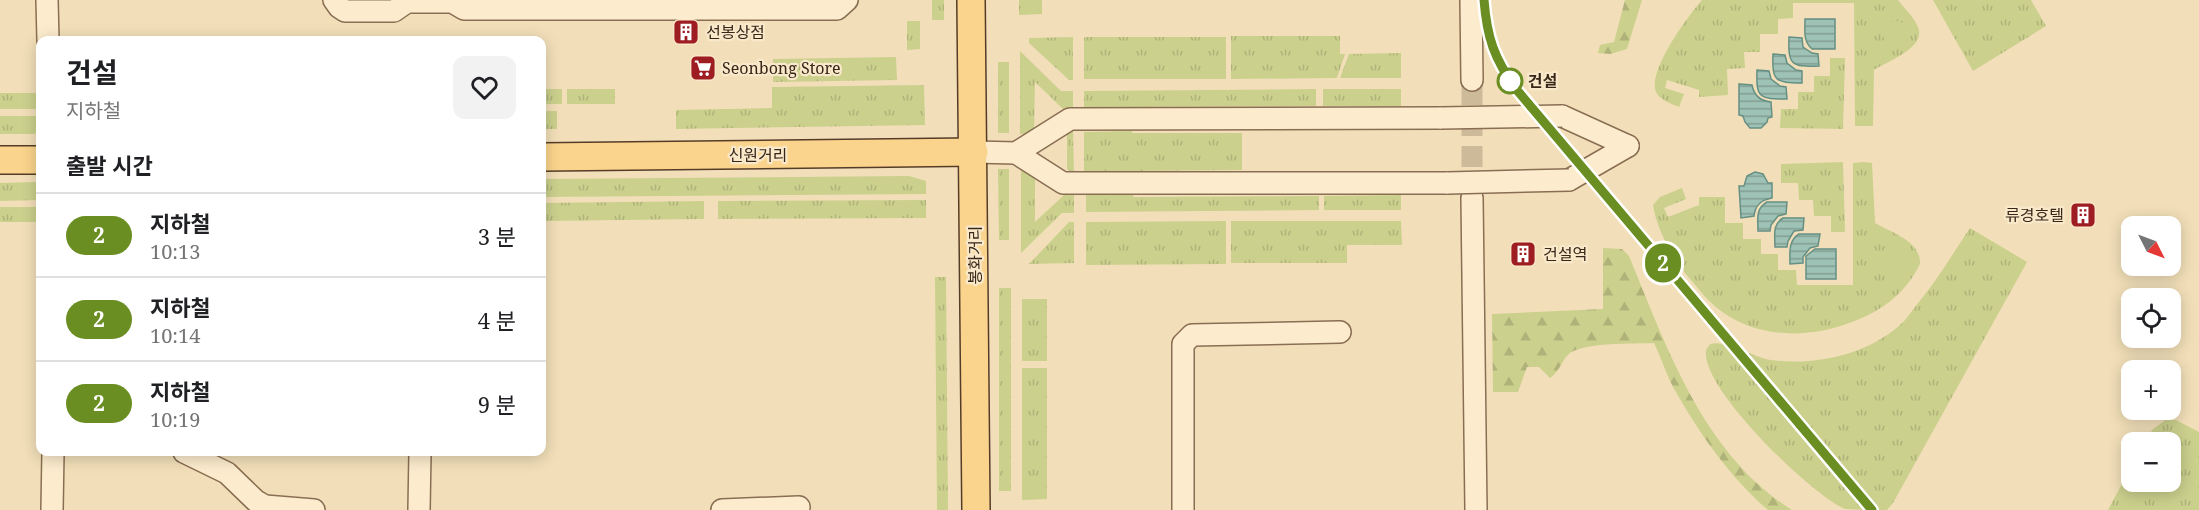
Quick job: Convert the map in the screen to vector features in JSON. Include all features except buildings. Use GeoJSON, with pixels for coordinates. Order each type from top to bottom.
{"type":"FeatureCollection","features":[{"type":"Feature","properties":{"kind":"main road","name":"봉화거리"},"geometry":{"type":"LineString","coordinates":[[971,0],[976,510]]}},
{"type":"Feature","properties":{"kind":"main road","name":"신원거리"},"geometry":{"type":"LineString","coordinates":[[546,157],[974,152]]}},
{"type":"Feature","properties":{"kind":"main road"},"geometry":{"type":"LineString","coordinates":[[0,160],[36,160]]}},
{"type":"Feature","properties":{"kind":"street"},"geometry":{"type":"LineString","coordinates":[[47,0],[48,36]]}},
{"type":"Feature","properties":{"kind":"street"},"geometry":{"type":"LineString","coordinates":[[334,0],[345,11],[394,11],[406,2],[452,2],[464,9],[837,9],[847,0]]}},
{"type":"Feature","properties":{"kind":"street"},"geometry":{"type":"LineString","coordinates":[[1471,0],[1472,80]]}},
{"type":"Feature","properties":{"kind":"street"},"geometry":{"type":"LineString","coordinates":[[974,152],[1016,153],[1063,183],[1448,183],[1569,180],[1628,146],[1562,116],[1070,119],[1016,153]]}},
{"type":"Feature","properties":{"kind":"street"},"geometry":{"type":"LineString","coordinates":[[1472,198],[1476,510]]}},
{"type":"Feature","properties":{"kind":"street"},"geometry":{"type":"LineString","coordinates":[[1183,510],[1183,344],[1192,335],[1341,332]]}},
{"type":"Feature","properties":{"kind":"street"},"geometry":{"type":"LineString","coordinates":[[51,510],[53,456]]}},
{"type":"Feature","properties":{"kind":"street"},"geometry":{"type":"LineString","coordinates":[[192,456],[227,473],[256,501],[265,506],[314,510]]}},
{"type":"Feature","properties":{"kind":"street"},"geometry":{"type":"LineString","coordinates":[[419,510],[420,456]]}},
{"type":"Feature","properties":{"kind":"street"},"geometry":{"type":"LineString","coordinates":[[722,510],[799,507]]}},
{"type":"Feature","properties":{"kind":"green space"},"geometry":{"type":"Polygon","coordinates":[[[932,0],[944,0],[944,20],[932,20],[932,0]]]}},
{"type":"Feature","properties":{"kind":"green space"},"geometry":{"type":"Polygon","coordinates":[[[1019,0],[1042,0],[1042,14],[1019,15],[1019,0]]]}},
{"type":"Feature","properties":{"kind":"green space"},"geometry":{"type":"Polygon","coordinates":[[[1625,0],[1642,0],[1627,49],[1610,54],[1598,53],[1600,45],[1614,42],[1625,0]]]}},
{"type":"Feature","properties":{"kind":"green space"},"geometry":{"type":"Polygon","coordinates":[[[1702,0],[1898,0],[1914,20],[1919,34],[1917,41],[1904,53],[1874,70],[1873,126],[1855,126],[1854,3],[1793,3],[1793,18],[1778,19],[1778,34],[1760,34],[1760,52],[1744,52],[1745,68],[1727,69],[1728,95],[1699,97],[1699,90],[1667,80],[1665,88],[1684,94],[1679,107],[1666,101],[1656,92],[1657,71],[1670,44],[1702,0]]]}},
{"type":"Feature","properties":{"kind":"green space"},"geometry":{"type":"Polygon","coordinates":[[[1933,0],[2031,0],[2046,26],[1973,71],[1933,0]]]}},
{"type":"Feature","properties":{"kind":"green space"},"geometry":{"type":"Polygon","coordinates":[[[907,21],[920,21],[920,49],[907,50],[907,21]]]}},
{"type":"Feature","properties":{"kind":"green space"},"geometry":{"type":"Polygon","coordinates":[[[1896,21],[1905,25],[1909,34],[1905,43],[1896,47],[1887,43],[1883,34],[1887,25],[1896,21]]]}},
{"type":"Feature","properties":{"kind":"green space"},"geometry":{"type":"Polygon","coordinates":[[[1231,36],[1340,36],[1340,54],[1345,54],[1337,78],[1231,79],[1231,36]]]}},
{"type":"Feature","properties":{"kind":"green space"},"geometry":{"type":"Polygon","coordinates":[[[1073,37],[1073,80],[1069,80],[1029,43],[1029,38],[1073,37]]]}},
{"type":"Feature","properties":{"kind":"green space"},"geometry":{"type":"Polygon","coordinates":[[[1084,37],[1226,37],[1226,79],[1084,79],[1084,37]]]}},
{"type":"Feature","properties":{"kind":"green space"},"geometry":{"type":"Polygon","coordinates":[[[1020,51],[1061,91],[1073,91],[1073,109],[1063,109],[1035,82],[1034,134],[1020,134],[1020,51]]]}},
{"type":"Feature","properties":{"kind":"green space"},"geometry":{"type":"Polygon","coordinates":[[[1401,53],[1401,78],[1340,78],[1349,54],[1401,53]]]}},
{"type":"Feature","properties":{"kind":"green space"},"geometry":{"type":"Polygon","coordinates":[[[896,57],[897,80],[773,82],[773,59],[896,57]]]}},
{"type":"Feature","properties":{"kind":"green space"},"geometry":{"type":"Polygon","coordinates":[[[1830,58],[1845,58],[1843,129],[1780,128],[1781,109],[1798,109],[1798,92],[1814,92],[1814,76],[1830,76],[1830,58]]]}},
{"type":"Feature","properties":{"kind":"green space"},"geometry":{"type":"Polygon","coordinates":[[[998,62],[1009,62],[1009,133],[998,133],[998,62]]]}},
{"type":"Feature","properties":{"kind":"green space"},"geometry":{"type":"Polygon","coordinates":[[[924,85],[925,125],[676,129],[676,110],[772,108],[772,87],[924,85]]]}},
{"type":"Feature","properties":{"kind":"green space"},"geometry":{"type":"Polygon","coordinates":[[[546,89],[562,89],[562,104],[546,104],[546,89]]]}},
{"type":"Feature","properties":{"kind":"green space"},"geometry":{"type":"Polygon","coordinates":[[[567,89],[615,89],[615,104],[567,104],[567,89]]]}},
{"type":"Feature","properties":{"kind":"green space"},"geometry":{"type":"Polygon","coordinates":[[[1316,89],[1316,106],[1084,109],[1084,91],[1316,89]]]}},
{"type":"Feature","properties":{"kind":"green space"},"geometry":{"type":"Polygon","coordinates":[[[1323,89],[1401,89],[1401,106],[1323,106],[1323,89]]]}},
{"type":"Feature","properties":{"kind":"green space"},"geometry":{"type":"Polygon","coordinates":[[[0,93],[36,93],[36,109],[0,109],[0,93]]]}},
{"type":"Feature","properties":{"kind":"green space"},"geometry":{"type":"Polygon","coordinates":[[[546,111],[557,111],[557,129],[546,129],[546,111]]]}},
{"type":"Feature","properties":{"kind":"green space"},"geometry":{"type":"Polygon","coordinates":[[[0,116],[36,116],[36,133],[34,134],[0,134],[0,116]]]}},
{"type":"Feature","properties":{"kind":"green space"},"geometry":{"type":"Polygon","coordinates":[[[1073,130],[1074,174],[1067,169],[1067,134],[1073,130]]]}},
{"type":"Feature","properties":{"kind":"green space"},"geometry":{"type":"Polygon","coordinates":[[[1132,131],[1132,133],[1242,133],[1242,170],[1084,174],[1084,132],[1132,131]]]}},
{"type":"Feature","properties":{"kind":"green space"},"geometry":{"type":"Polygon","coordinates":[[[1843,162],[1845,232],[1831,232],[1831,216],[1814,216],[1813,200],[1799,200],[1798,183],[1781,183],[1781,164],[1843,162]]]}},
{"type":"Feature","properties":{"kind":"green space"},"geometry":{"type":"Polygon","coordinates":[[[1853,163],[1872,163],[1875,223],[1911,244],[1916,249],[1920,264],[1908,284],[1892,300],[1863,318],[1835,328],[1783,333],[1748,326],[1732,318],[1717,308],[1683,270],[1666,244],[1655,215],[1653,205],[1660,197],[1682,188],[1686,199],[1664,208],[1668,217],[1699,205],[1699,197],[1725,197],[1725,223],[1743,223],[1743,239],[1761,239],[1761,254],[1778,254],[1778,270],[1796,270],[1797,285],[1853,285],[1853,163]]]}},
{"type":"Feature","properties":{"kind":"green space"},"geometry":{"type":"Polygon","coordinates":[[[998,169],[1009,169],[1009,240],[999,240],[998,169]]]}},
{"type":"Feature","properties":{"kind":"green space"},"geometry":{"type":"Polygon","coordinates":[[[1021,170],[1035,170],[1035,222],[1064,195],[1074,194],[1074,213],[1062,213],[1021,253],[1021,170]]]}},
{"type":"Feature","properties":{"kind":"green space"},"geometry":{"type":"Polygon","coordinates":[[[909,176],[926,181],[926,194],[546,197],[546,179],[909,176]]]}},
{"type":"Feature","properties":{"kind":"green space"},"geometry":{"type":"Polygon","coordinates":[[[36,182],[36,200],[0,201],[0,183],[36,182]]]}},
{"type":"Feature","properties":{"kind":"green space"},"geometry":{"type":"Polygon","coordinates":[[[1086,195],[1319,196],[1319,210],[1086,212],[1086,195]]]}},
{"type":"Feature","properties":{"kind":"green space"},"geometry":{"type":"Polygon","coordinates":[[[1401,195],[1401,210],[1324,210],[1324,196],[1401,195]]]}},
{"type":"Feature","properties":{"kind":"green space"},"geometry":{"type":"Polygon","coordinates":[[[926,200],[926,218],[718,219],[718,201],[926,200]]]}},
{"type":"Feature","properties":{"kind":"green space"},"geometry":{"type":"Polygon","coordinates":[[[704,201],[704,219],[546,221],[546,203],[704,201]]]}},
{"type":"Feature","properties":{"kind":"green space"},"geometry":{"type":"Polygon","coordinates":[[[0,207],[36,207],[36,222],[0,222],[0,207]]]}},
{"type":"Feature","properties":{"kind":"green space"},"geometry":{"type":"Polygon","coordinates":[[[1226,221],[1226,264],[1086,265],[1086,222],[1226,221]]]}},
{"type":"Feature","properties":{"kind":"green space"},"geometry":{"type":"Polygon","coordinates":[[[1231,221],[1401,221],[1402,245],[1347,245],[1347,263],[1231,263],[1231,221]]]}},
{"type":"Feature","properties":{"kind":"green space"},"geometry":{"type":"Polygon","coordinates":[[[1069,222],[1074,222],[1074,263],[1029,264],[1069,222]]]}},
{"type":"Feature","properties":{"kind":"green space"},"geometry":{"type":"Polygon","coordinates":[[[1970,228],[2027,262],[1893,503],[1887,510],[1845,509],[1808,483],[1784,462],[1738,413],[1720,389],[1709,367],[1706,350],[1710,344],[1716,343],[1771,360],[1805,361],[1839,356],[1872,344],[1906,319],[1970,228]]]}},
{"type":"Feature","properties":{"kind":"green space"},"geometry":{"type":"Polygon","coordinates":[[[1899,246],[1908,250],[1912,259],[1908,268],[1899,272],[1890,268],[1886,259],[1890,250],[1899,246]]]}},
{"type":"Feature","properties":{"kind":"green space"},"geometry":{"type":"Polygon","coordinates":[[[1603,248],[1622,249],[1629,256],[1674,362],[1711,429],[1734,460],[1761,487],[1792,510],[1768,510],[1729,470],[1686,410],[1670,382],[1654,343],[1610,344],[1578,349],[1567,355],[1557,372],[1550,378],[1539,367],[1527,367],[1518,392],[1493,392],[1492,314],[1603,309],[1603,248]]]}},
{"type":"Feature","properties":{"kind":"green space"},"geometry":{"type":"Polygon","coordinates":[[[935,277],[946,277],[948,510],[937,510],[935,277]]]}},
{"type":"Feature","properties":{"kind":"green space"},"geometry":{"type":"Polygon","coordinates":[[[999,288],[1011,288],[1011,491],[999,491],[999,288]]]}},
{"type":"Feature","properties":{"kind":"green space"},"geometry":{"type":"Polygon","coordinates":[[[1022,299],[1047,299],[1047,361],[1022,361],[1022,299]]]}},
{"type":"Feature","properties":{"kind":"green space"},"geometry":{"type":"Polygon","coordinates":[[[1022,368],[1047,368],[1047,499],[1022,500],[1022,368]]]}},
{"type":"Feature","properties":{"kind":"green space"},"geometry":{"type":"Polygon","coordinates":[[[2166,420],[2176,420],[2199,432],[2199,510],[2108,510],[2121,486],[2121,492],[2181,492],[2181,432],[2151,432],[2166,420]]]}},
{"type":"Feature","properties":{"kind":"water"},"geometry":{"type":"Polygon","coordinates":[[[1805,19],[1835,19],[1835,49],[1812,49],[1809,46],[1806,39],[1805,19]]]}},
{"type":"Feature","properties":{"kind":"water"},"geometry":{"type":"Polygon","coordinates":[[[1789,37],[1802,38],[1803,47],[1818,54],[1819,66],[1802,66],[1793,62],[1789,53],[1789,37]]]}},
{"type":"Feature","properties":{"kind":"water"},"geometry":{"type":"Polygon","coordinates":[[[1773,54],[1785,55],[1787,63],[1796,70],[1802,71],[1802,83],[1777,79],[1773,70],[1773,54]]]}},
{"type":"Feature","properties":{"kind":"water"},"geometry":{"type":"Polygon","coordinates":[[[1757,70],[1769,71],[1771,79],[1780,86],[1786,87],[1787,99],[1761,95],[1757,86],[1757,70]]]}},
{"type":"Feature","properties":{"kind":"water"},"geometry":{"type":"Polygon","coordinates":[[[1739,84],[1752,85],[1758,97],[1771,102],[1772,117],[1768,118],[1761,128],[1750,128],[1743,116],[1739,115],[1739,84]]]}},
{"type":"Feature","properties":{"kind":"water"},"geometry":{"type":"Polygon","coordinates":[[[1755,172],[1763,174],[1768,183],[1772,183],[1772,198],[1759,204],[1754,216],[1741,218],[1739,186],[1744,186],[1747,176],[1755,172]]]}},
{"type":"Feature","properties":{"kind":"water"},"geometry":{"type":"Polygon","coordinates":[[[1767,202],[1787,202],[1786,214],[1778,216],[1771,225],[1770,231],[1758,231],[1759,211],[1767,202]]]}},
{"type":"Feature","properties":{"kind":"water"},"geometry":{"type":"Polygon","coordinates":[[[1783,218],[1804,218],[1803,230],[1794,231],[1787,247],[1775,247],[1776,227],[1783,218]]]}},
{"type":"Feature","properties":{"kind":"water"},"geometry":{"type":"Polygon","coordinates":[[[1799,234],[1820,234],[1818,246],[1810,248],[1803,257],[1803,263],[1790,264],[1791,243],[1799,234]]]}},
{"type":"Feature","properties":{"kind":"water"},"geometry":{"type":"Polygon","coordinates":[[[1815,249],[1836,249],[1836,279],[1806,279],[1806,256],[1815,249]]]}},
{"type":"Feature","properties":{"kind":"tunnel"},"geometry":{"type":"LineString","coordinates":[[1472,80],[1472,198]]}},
{"type":"Feature","properties":{"kind":"metro line","name":"2"},"geometry":{"type":"LineString","coordinates":[[1484,0],[1492,48],[1499,64],[1516,89],[1872,510]]}},
{"type":"Feature","properties":{"kind":"place","name":"선봉상점"},"geometry":{"type":"Point","coordinates":[686,32]}},
{"type":"Feature","properties":{"kind":"place","name":"Seonbong Store"},"geometry":{"type":"Point","coordinates":[703,68]}},
{"type":"Feature","properties":{"kind":"place","name":"건설"},"geometry":{"type":"Point","coordinates":[1510,81]}},
{"type":"Feature","properties":{"kind":"place","name":"류경호텔"},"geometry":{"type":"Point","coordinates":[2083,215]}},
{"type":"Feature","properties":{"kind":"place","name":"건설역"},"geometry":{"type":"Point","coordinates":[1523,254]}}]}
